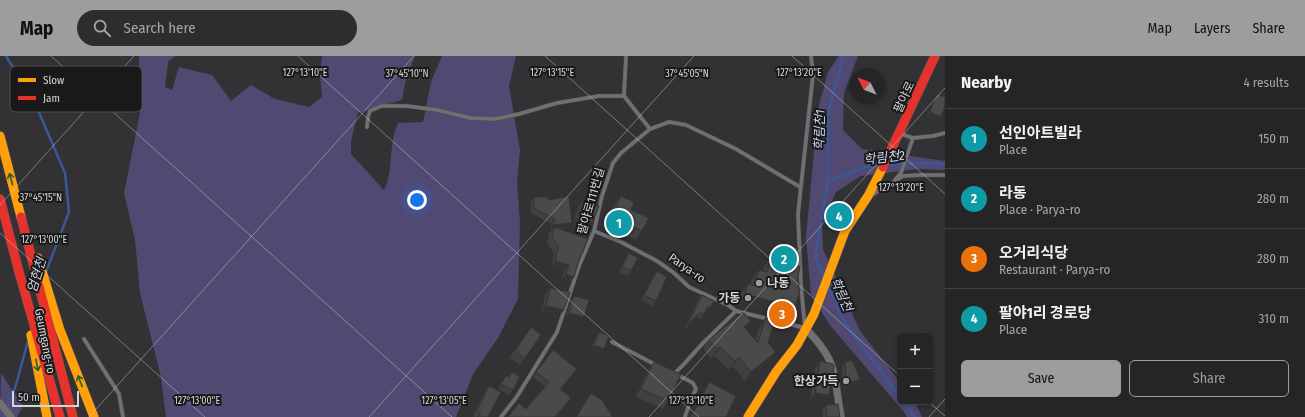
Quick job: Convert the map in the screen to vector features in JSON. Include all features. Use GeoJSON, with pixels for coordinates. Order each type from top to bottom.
{"type":"FeatureCollection","features":[{"type":"Feature","properties":{"kind":"main road","name":"팔야로"},"geometry":{"type":"LineString","coordinates":[[805,328],[814,314],[843,237],[867,198],[900,134],[935,56]]}},
{"type":"Feature","properties":{"kind":"main road"},"geometry":{"type":"LineString","coordinates":[[0,136],[21,217],[27,230],[60,330],[94,417]]}},
{"type":"Feature","properties":{"kind":"main road","name":"Geumgang-ro"},"geometry":{"type":"LineString","coordinates":[[0,199],[19,272],[47,417]]}},
{"type":"Feature","properties":{"kind":"main road"},"geometry":{"type":"LineString","coordinates":[[27,230],[73,417]]}},
{"type":"Feature","properties":{"kind":"main road"},"geometry":{"type":"LineString","coordinates":[[19,272],[60,417]]}},
{"type":"Feature","properties":{"kind":"main road"},"geometry":{"type":"LineString","coordinates":[[748,417],[776,372],[797,345],[805,328]]}},
{"type":"Feature","properties":{"kind":"street"},"geometry":{"type":"LineString","coordinates":[[805,328],[819,345],[833,369],[841,417]]}},
{"type":"Feature","properties":{"kind":"street"},"geometry":{"type":"LineString","coordinates":[[0,403],[11,417]]}},
{"type":"Feature","properties":{"kind":"lane"},"geometry":{"type":"LineString","coordinates":[[626,56],[624,96],[650,129]]}},
{"type":"Feature","properties":{"kind":"lane"},"geometry":{"type":"LineString","coordinates":[[805,328],[801,286],[798,214],[813,75],[812,56]]}},
{"type":"Feature","properties":{"kind":"lane"},"geometry":{"type":"LineString","coordinates":[[367,127],[370,111],[381,106],[407,106],[437,110],[470,118],[495,119],[520,114],[557,103],[599,96],[624,96]]}},
{"type":"Feature","properties":{"kind":"lane","name":"팔야로111번길"},"geometry":{"type":"LineString","coordinates":[[501,417],[516,398],[557,332],[594,231],[602,196],[613,164],[621,153],[650,129],[669,122],[686,125],[736,149],[800,187]]}},
{"type":"Feature","properties":{"kind":"lane"},"geometry":{"type":"LineString","coordinates":[[900,134],[912,138],[945,133]]}},
{"type":"Feature","properties":{"kind":"lane"},"geometry":{"type":"LineString","coordinates":[[893,182],[901,173],[912,138]]}},
{"type":"Feature","properties":{"kind":"lane"},"geometry":{"type":"LineString","coordinates":[[867,198],[903,176],[945,175]]}},
{"type":"Feature","properties":{"kind":"lane","name":"Parya-ro"},"geometry":{"type":"LineString","coordinates":[[594,231],[621,242],[657,261],[674,272],[689,287],[728,304],[736,311],[805,328]]}},
{"type":"Feature","properties":{"kind":"lane"},"geometry":{"type":"LineString","coordinates":[[675,373],[736,311]]}},
{"type":"Feature","properties":{"kind":"lane"},"geometry":{"type":"LineString","coordinates":[[84,339],[119,394],[123,417]]}},
{"type":"Feature","properties":{"kind":"lane"},"geometry":{"type":"LineString","coordinates":[[612,342],[663,368]]}},
{"type":"Feature","properties":{"kind":"lane"},"geometry":{"type":"LineString","coordinates":[[669,371],[693,383],[696,389],[685,417]]}},
{"type":"Feature","properties":{"kind":"shaded area"},"geometry":{"type":"Polygon","coordinates":[[[139,56],[175,56],[168,62],[165,87],[172,90],[179,67],[212,75],[231,101],[251,85],[275,99],[309,107],[322,97],[320,74],[322,56],[415,56],[406,79],[402,100],[358,113],[351,141],[351,154],[384,190],[389,174],[393,140],[398,123],[423,122],[431,82],[442,56],[516,56],[509,86],[520,150],[517,183],[520,222],[518,299],[498,338],[473,374],[456,417],[166,417],[161,377],[140,293],[135,240],[124,193],[140,112],[142,112],[142,66],[139,66],[139,56]]]}},
{"type":"Feature","properties":{"kind":"shaded area"},"geometry":{"type":"Polygon","coordinates":[[[839,56],[858,56],[853,68],[849,68],[849,80],[844,93],[843,130],[862,149],[945,161],[945,170],[917,169],[861,176],[836,192],[822,224],[823,249],[860,331],[897,378],[897,404],[829,324],[811,294],[806,237],[818,109],[828,72],[839,56]]]}},
{"type":"Feature","properties":{"kind":"shaded area"},"geometry":{"type":"Polygon","coordinates":[[[1,373],[23,406],[17,417],[0,417],[1,373]]]}},
{"type":"Feature","properties":{"kind":"shaded area"},"geometry":{"type":"Polygon","coordinates":[[[898,405],[916,405],[922,417],[907,417],[898,405]]]}},
{"type":"Feature","properties":{"kind":"building"},"geometry":{"type":"Polygon","coordinates":[[[937,94],[945,97],[945,106],[941,117],[930,112],[937,94]]]}},
{"type":"Feature","properties":{"kind":"building"},"geometry":{"type":"Polygon","coordinates":[[[569,196],[572,223],[553,225],[555,219],[534,208],[534,197],[548,197],[548,200],[569,196]]]}},
{"type":"Feature","properties":{"kind":"building"},"geometry":{"type":"Polygon","coordinates":[[[621,196],[634,202],[631,210],[649,218],[642,231],[611,217],[621,196]]]}},
{"type":"Feature","properties":{"kind":"building"},"geometry":{"type":"Polygon","coordinates":[[[582,201],[599,206],[592,222],[577,219],[582,201]]]}},
{"type":"Feature","properties":{"kind":"building"},"geometry":{"type":"Polygon","coordinates":[[[846,202],[851,206],[840,219],[835,215],[846,202]]]}},
{"type":"Feature","properties":{"kind":"building"},"geometry":{"type":"Polygon","coordinates":[[[554,227],[588,239],[581,254],[574,277],[566,274],[569,265],[555,261],[559,246],[552,237],[554,227]]]}},
{"type":"Feature","properties":{"kind":"building"},"geometry":{"type":"Polygon","coordinates":[[[786,244],[798,248],[793,263],[796,263],[796,266],[800,267],[797,281],[800,284],[798,288],[800,289],[794,311],[778,307],[779,303],[745,294],[748,284],[754,286],[759,270],[767,272],[771,257],[776,258],[779,251],[782,252],[786,244]]]}},
{"type":"Feature","properties":{"kind":"building"},"geometry":{"type":"Polygon","coordinates":[[[629,253],[638,258],[631,271],[622,267],[629,253]]]}},
{"type":"Feature","properties":{"kind":"building"},"geometry":{"type":"Polygon","coordinates":[[[657,271],[667,277],[656,301],[644,295],[657,271]]]}},
{"type":"Feature","properties":{"kind":"building"},"geometry":{"type":"Polygon","coordinates":[[[550,288],[570,292],[564,310],[546,306],[550,288]]]}},
{"type":"Feature","properties":{"kind":"building"},"geometry":{"type":"Polygon","coordinates":[[[702,295],[714,301],[704,314],[700,312],[688,323],[702,295]]]}},
{"type":"Feature","properties":{"kind":"building"},"geometry":{"type":"Polygon","coordinates":[[[574,296],[589,300],[584,317],[569,313],[574,296]]]}},
{"type":"Feature","properties":{"kind":"building"},"geometry":{"type":"Polygon","coordinates":[[[743,312],[751,321],[744,327],[758,343],[766,317],[775,320],[768,343],[776,352],[751,372],[739,357],[735,361],[720,347],[717,349],[709,340],[743,312]]]}},
{"type":"Feature","properties":{"kind":"building"},"geometry":{"type":"Polygon","coordinates":[[[531,327],[541,335],[525,358],[515,351],[531,327]]]}},
{"type":"Feature","properties":{"kind":"building"},"geometry":{"type":"Polygon","coordinates":[[[599,332],[609,336],[604,349],[594,345],[599,332]]]}},
{"type":"Feature","properties":{"kind":"building"},"geometry":{"type":"Polygon","coordinates":[[[553,350],[577,369],[560,389],[571,398],[555,417],[508,417],[519,403],[526,409],[549,382],[536,372],[553,350]]]}},
{"type":"Feature","properties":{"kind":"building"},"geometry":{"type":"Polygon","coordinates":[[[852,360],[860,379],[848,383],[845,362],[852,360]]]}},
{"type":"Feature","properties":{"kind":"building"},"geometry":{"type":"Polygon","coordinates":[[[820,361],[833,364],[834,367],[829,395],[815,393],[820,361]]]}},
{"type":"Feature","properties":{"kind":"building"},"geometry":{"type":"Polygon","coordinates":[[[654,362],[681,374],[668,401],[641,389],[654,362]]]}},
{"type":"Feature","properties":{"kind":"building"},"geometry":{"type":"Polygon","coordinates":[[[512,372],[520,377],[513,390],[501,384],[506,376],[509,377],[512,372]]]}},
{"type":"Feature","properties":{"kind":"building"},"geometry":{"type":"Polygon","coordinates":[[[709,382],[736,396],[726,417],[700,417],[693,414],[709,382]]]}},
{"type":"Feature","properties":{"kind":"building"},"geometry":{"type":"Polygon","coordinates":[[[489,386],[501,392],[488,417],[478,417],[481,413],[477,411],[489,386]]]}},
{"type":"Feature","properties":{"kind":"building"},"geometry":{"type":"Polygon","coordinates":[[[591,393],[602,400],[613,417],[576,417],[591,393]]]}},
{"type":"Feature","properties":{"kind":"building"},"geometry":{"type":"Polygon","coordinates":[[[838,404],[840,417],[827,417],[826,405],[838,404]]]}},
{"type":"Feature","properties":{"kind":"waterway","name":"엄현천"},"geometry":{"type":"LineString","coordinates":[[6,56],[12,66]]}},
{"type":"Feature","properties":{"kind":"waterway","name":"학림천1"},"geometry":{"type":"LineString","coordinates":[[824,278],[815,257],[828,182],[828,114],[843,56]]}},
{"type":"Feature","properties":{"kind":"waterway","name":"엄현천"},"geometry":{"type":"LineString","coordinates":[[39,112],[65,173],[69,212],[46,272]]}},
{"type":"Feature","properties":{"kind":"waterway","name":"학림천2"},"geometry":{"type":"LineString","coordinates":[[888,165],[922,163],[945,164]]}},
{"type":"Feature","properties":{"kind":"waterway","name":"학림천2"},"geometry":{"type":"LineString","coordinates":[[828,182],[865,167],[881,166]]}},
{"type":"Feature","properties":{"kind":"waterway","name":"학림천"},"geometry":{"type":"LineString","coordinates":[[828,286],[845,323],[897,393]]}},
{"type":"Feature","properties":{"kind":"waterway","name":"엄현천"},"geometry":{"type":"LineString","coordinates":[[4,417],[16,385],[28,341]]}},
{"type":"Feature","properties":{"kind":"waterway","name":"학림천"},"geometry":{"type":"LineString","coordinates":[[906,405],[915,417]]}},
{"type":"Feature","properties":{"kind":"traffic: slow"},"geometry":{"type":"LineString","coordinates":[[0,136],[21,217]]}},
{"type":"Feature","properties":{"kind":"traffic: slow"},"geometry":{"type":"LineString","coordinates":[[748,417],[776,372],[797,345],[814,314],[845,231],[868,196],[883,167]]}},
{"type":"Feature","properties":{"kind":"traffic: slow"},"geometry":{"type":"LineString","coordinates":[[38,258],[60,330],[94,417]]}},
{"type":"Feature","properties":{"kind":"traffic: slow"},"geometry":{"type":"LineString","coordinates":[[31,335],[47,417]]}},
{"type":"Feature","properties":{"kind":"traffic: jam"},"geometry":{"type":"LineString","coordinates":[[883,167],[935,56]]}},
{"type":"Feature","properties":{"kind":"traffic: jam"},"geometry":{"type":"LineString","coordinates":[[0,199],[19,272]]}},
{"type":"Feature","properties":{"kind":"traffic: jam"},"geometry":{"type":"LineString","coordinates":[[21,217],[73,417]]}},
{"type":"Feature","properties":{"kind":"traffic: jam"},"geometry":{"type":"LineString","coordinates":[[19,272],[60,417]]}},
{"type":"Feature","properties":{"kind":"place","name":"팔야1리 경로당"},"geometry":{"type":"Point","coordinates":[839,216]}},
{"type":"Feature","properties":{"kind":"place","name":"선인아트빌라"},"geometry":{"type":"Point","coordinates":[619,223]}},
{"type":"Feature","properties":{"kind":"place","name":"라동"},"geometry":{"type":"Point","coordinates":[784,259]}},
{"type":"Feature","properties":{"kind":"place","name":"나동"},"geometry":{"type":"Point","coordinates":[759,283]}},
{"type":"Feature","properties":{"kind":"place","name":"가동"},"geometry":{"type":"Point","coordinates":[748,298]}},
{"type":"Feature","properties":{"kind":"place","name":"오거리식당"},"geometry":{"type":"Point","coordinates":[782,314]}},
{"type":"Feature","properties":{"kind":"place","name":"한상가득"},"geometry":{"type":"Point","coordinates":[846,381]}}]}
